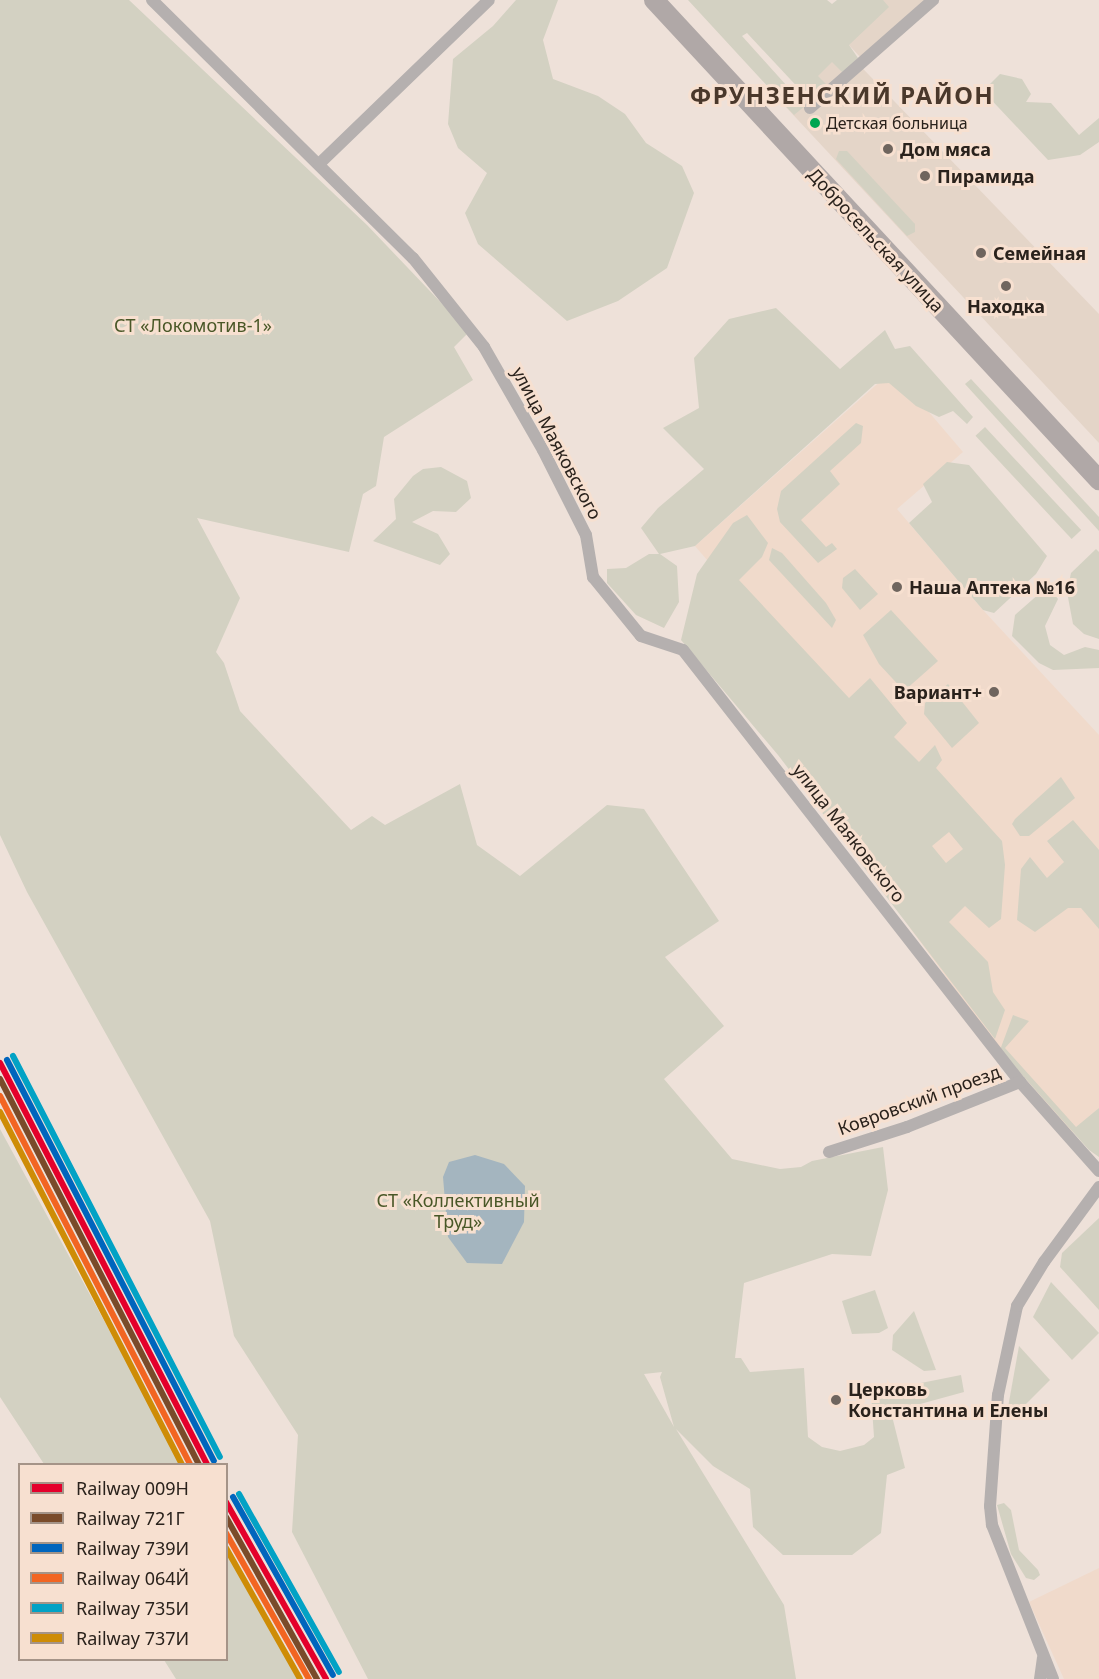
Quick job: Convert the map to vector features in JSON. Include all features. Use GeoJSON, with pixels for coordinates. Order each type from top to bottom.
{"type":"FeatureCollection","features":[{"type":"Feature","properties":{"kind":"main road","name":"Добросельская улица"},"geometry":{"type":"LineString","coordinates":[[654,0],[1099,480]]}},
{"type":"Feature","properties":{"kind":"street","name":"улица Маяковского"},"geometry":{"type":"LineString","coordinates":[[152,0],[413,258],[484,347],[585,535],[593,577],[641,636],[683,650],[1020,1082],[1099,1171]]}},
{"type":"Feature","properties":{"kind":"street"},"geometry":{"type":"LineString","coordinates":[[320,164],[489,0]]}},
{"type":"Feature","properties":{"kind":"street"},"geometry":{"type":"LineString","coordinates":[[810,108],[933,0]]}},
{"type":"Feature","properties":{"kind":"street","name":"Ковровский проезд"},"geometry":{"type":"LineString","coordinates":[[829,1152],[907,1127],[1020,1082]]}},
{"type":"Feature","properties":{"kind":"street"},"geometry":{"type":"LineString","coordinates":[[1053,1679],[992,1525],[991,1486],[998,1395],[1017,1306],[1044,1262],[1099,1187]]}},
{"type":"Feature","properties":{"kind":"street"},"geometry":{"type":"LineString","coordinates":[[1040,1679],[1043,1658]]}},
{"type":"Feature","properties":{"kind":"shaded area"},"geometry":{"type":"Polygon","coordinates":[[[873,0],[925,0],[861,58],[837,32],[873,0]]]}},
{"type":"Feature","properties":{"kind":"shaded area"},"geometry":{"type":"Polygon","coordinates":[[[843,48],[1099,314],[1099,443],[784,105],[843,48]]]}},
{"type":"Feature","properties":{"kind":"shaded area"},"geometry":{"type":"Polygon","coordinates":[[[893,370],[963,452],[897,509],[983,610],[1099,735],[1099,1108],[1072,1132],[1000,1050],[910,928],[925,813],[695,546],[893,370]]]}},
{"type":"Feature","properties":{"kind":"shaded area"},"geometry":{"type":"Polygon","coordinates":[[[1099,1568],[1099,1679],[1064,1679],[1029,1602],[1099,1568]]]}},
{"type":"Feature","properties":{"kind":"green space","name":"СТ «Коллективный Труд»"},"geometry":{"type":"Polygon","coordinates":[[[0,0],[129,0],[367,225],[469,332],[454,347],[473,380],[384,437],[376,486],[363,494],[349,552],[197,518],[240,598],[216,652],[224,663],[240,711],[351,830],[372,816],[385,825],[460,784],[477,845],[520,876],[607,805],[644,809],[719,921],[665,957],[724,1026],[664,1079],[732,1159],[780,1169],[801,1167],[812,1161],[883,1147],[888,1190],[871,1256],[832,1254],[744,1283],[735,1358],[741,1358],[750,1372],[804,1368],[808,1437],[822,1447],[840,1451],[864,1445],[874,1437],[871,1393],[961,1375],[964,1392],[891,1412],[905,1468],[887,1475],[881,1533],[852,1555],[783,1555],[753,1527],[750,1489],[713,1466],[676,1429],[784,1605],[796,1679],[368,1679],[292,1532],[298,1435],[234,1336],[210,1221],[27,892],[0,835],[0,0]],[[662,1372],[644,1374],[674,1427],[660,1377],[662,1372]]]}},
{"type":"Feature","properties":{"kind":"green space"},"geometry":{"type":"Polygon","coordinates":[[[516,0],[558,0],[543,40],[553,79],[598,96],[625,114],[646,143],[682,166],[694,193],[667,268],[618,301],[567,321],[478,244],[465,213],[487,173],[458,148],[448,124],[453,59],[493,26],[516,0]]]}},
{"type":"Feature","properties":{"kind":"green space"},"geometry":{"type":"Polygon","coordinates":[[[688,0],[827,0],[832,4],[837,0],[883,0],[889,7],[849,45],[858,58],[843,73],[832,62],[818,76],[829,87],[813,99],[804,94],[747,33],[742,36],[805,106],[794,115],[688,0]]]}},
{"type":"Feature","properties":{"kind":"green space"},"geometry":{"type":"Polygon","coordinates":[[[1000,74],[1022,79],[1031,94],[1026,102],[1051,103],[1079,135],[1099,118],[1099,142],[1080,155],[1048,160],[983,91],[1000,74]]]}},
{"type":"Feature","properties":{"kind":"green space"},"geometry":{"type":"Polygon","coordinates":[[[839,151],[847,151],[915,224],[915,232],[907,236],[836,159],[839,151]]]}},
{"type":"Feature","properties":{"kind":"green space"},"geometry":{"type":"Polygon","coordinates":[[[776,308],[840,369],[885,330],[895,349],[910,346],[973,417],[967,424],[953,411],[939,417],[916,406],[889,383],[875,384],[695,546],[660,554],[677,566],[679,602],[664,628],[636,615],[607,583],[607,569],[626,568],[649,554],[659,554],[641,528],[658,508],[704,469],[663,428],[699,408],[694,358],[729,319],[776,308]]]}},
{"type":"Feature","properties":{"kind":"green space"},"geometry":{"type":"Polygon","coordinates":[[[971,379],[1099,517],[1099,531],[965,384],[971,379]]]}},
{"type":"Feature","properties":{"kind":"green space"},"geometry":{"type":"Polygon","coordinates":[[[856,423],[863,426],[861,443],[830,471],[840,484],[801,520],[826,547],[832,543],[837,549],[818,563],[780,522],[777,509],[781,491],[856,423]]]}},
{"type":"Feature","properties":{"kind":"green space"},"geometry":{"type":"Polygon","coordinates":[[[985,427],[1081,530],[1072,539],[975,436],[985,427]]]}},
{"type":"Feature","properties":{"kind":"green space"},"geometry":{"type":"Polygon","coordinates":[[[947,462],[969,465],[1047,556],[1036,574],[994,613],[983,610],[909,523],[932,502],[923,484],[947,462]]]}},
{"type":"Feature","properties":{"kind":"green space"},"geometry":{"type":"Polygon","coordinates":[[[441,467],[467,481],[471,498],[456,512],[433,511],[412,522],[438,534],[450,554],[440,565],[373,541],[396,519],[394,499],[413,476],[423,469],[441,467]]]}},
{"type":"Feature","properties":{"kind":"green space"},"geometry":{"type":"Polygon","coordinates":[[[747,515],[768,543],[762,557],[739,580],[849,698],[870,678],[907,723],[894,737],[919,762],[935,745],[942,760],[936,768],[1002,841],[1005,865],[1001,919],[989,928],[965,906],[949,922],[988,962],[993,992],[1005,1010],[995,1039],[778,755],[681,640],[697,574],[733,523],[747,515]],[[949,832],[932,846],[946,863],[963,849],[949,832]]]}},
{"type":"Feature","properties":{"kind":"green space"},"geometry":{"type":"Polygon","coordinates":[[[772,548],[782,553],[826,603],[836,620],[832,628],[769,560],[772,548]]]}},
{"type":"Feature","properties":{"kind":"green space"},"geometry":{"type":"Polygon","coordinates":[[[1096,549],[1099,552],[1099,639],[1084,634],[1073,624],[1067,592],[1071,573],[1096,549]]]}},
{"type":"Feature","properties":{"kind":"green space"},"geometry":{"type":"Polygon","coordinates":[[[855,569],[878,594],[860,610],[842,588],[843,578],[855,569]]]}},
{"type":"Feature","properties":{"kind":"green space"},"geometry":{"type":"Polygon","coordinates":[[[1048,586],[1058,599],[1045,626],[1050,645],[1064,655],[1085,647],[1099,650],[1099,668],[1053,670],[1039,663],[1012,636],[1015,615],[1048,586]]]}},
{"type":"Feature","properties":{"kind":"green space"},"geometry":{"type":"Polygon","coordinates":[[[891,610],[938,661],[904,691],[879,664],[863,635],[891,610]]]}},
{"type":"Feature","properties":{"kind":"green space"},"geometry":{"type":"Polygon","coordinates":[[[948,684],[979,723],[952,748],[924,714],[925,703],[948,684]]]}},
{"type":"Feature","properties":{"kind":"green space"},"geometry":{"type":"Polygon","coordinates":[[[1061,777],[1075,798],[1029,836],[1020,836],[1012,824],[1015,819],[1061,777]]]}},
{"type":"Feature","properties":{"kind":"green space"},"geometry":{"type":"Polygon","coordinates":[[[1073,820],[1099,850],[1099,929],[1081,908],[1068,908],[1035,932],[1017,920],[1021,869],[1030,857],[1047,878],[1064,862],[1047,841],[1073,820]]]}},
{"type":"Feature","properties":{"kind":"green space"},"geometry":{"type":"Polygon","coordinates":[[[1013,1015],[1029,1021],[1005,1048],[1076,1127],[1099,1108],[1099,1157],[1089,1150],[1000,1050],[1013,1015]]]}},
{"type":"Feature","properties":{"kind":"green space"},"geometry":{"type":"Polygon","coordinates":[[[0,1129],[182,1463],[43,1463],[0,1397],[0,1129]]]}},
{"type":"Feature","properties":{"kind":"green space"},"geometry":{"type":"Polygon","coordinates":[[[1099,1218],[1099,1310],[1060,1267],[1062,1253],[1099,1218]]]}},
{"type":"Feature","properties":{"kind":"green space"},"geometry":{"type":"Polygon","coordinates":[[[1051,1282],[1099,1333],[1072,1360],[1033,1317],[1051,1282]]]}},
{"type":"Feature","properties":{"kind":"green space"},"geometry":{"type":"Polygon","coordinates":[[[875,1290],[888,1328],[879,1333],[852,1334],[842,1301],[875,1290]]]}},
{"type":"Feature","properties":{"kind":"green space"},"geometry":{"type":"Polygon","coordinates":[[[914,1311],[936,1370],[924,1371],[892,1350],[893,1335],[914,1311]]]}},
{"type":"Feature","properties":{"kind":"green space"},"geometry":{"type":"Polygon","coordinates":[[[1019,1346],[1050,1380],[1016,1414],[1007,1413],[1019,1346]]]}},
{"type":"Feature","properties":{"kind":"green space"},"geometry":{"type":"Polygon","coordinates":[[[1004,1503],[1011,1510],[1019,1550],[1040,1575],[1034,1580],[1026,1578],[1011,1554],[997,1505],[1004,1503]]]}},
{"type":"Feature","properties":{"kind":"green space"},"geometry":{"type":"Polygon","coordinates":[[[228,1546],[300,1679],[176,1679],[165,1661],[228,1661],[228,1546]]]}},
{"type":"Feature","properties":{"kind":"water"},"geometry":{"type":"Polygon","coordinates":[[[475,1155],[504,1164],[525,1186],[524,1222],[502,1264],[467,1263],[448,1237],[443,1177],[449,1162],[475,1155]]]}},
{"type":"Feature","properties":{"kind":"rail line","name":"735И"},"geometry":{"type":"LineString","coordinates":[[13,1056],[220,1457]]}},
{"type":"Feature","properties":{"kind":"rail line","name":"739И"},"geometry":{"type":"LineString","coordinates":[[7,1060],[214,1461]]}},
{"type":"Feature","properties":{"kind":"rail line","name":"009Н"},"geometry":{"type":"LineString","coordinates":[[0,1063],[206,1463]]}},
{"type":"Feature","properties":{"kind":"rail line","name":"721Г"},"geometry":{"type":"LineString","coordinates":[[0,1079],[198,1463]]}},
{"type":"Feature","properties":{"kind":"rail line","name":"064Й"},"geometry":{"type":"LineString","coordinates":[[0,1096],[189,1463]]}},
{"type":"Feature","properties":{"kind":"rail line","name":"737И"},"geometry":{"type":"LineString","coordinates":[[0,1112],[181,1463]]}},
{"type":"Feature","properties":{"kind":"rail line","name":"735И"},"geometry":{"type":"LineString","coordinates":[[239,1494],[339,1672]]}},
{"type":"Feature","properties":{"kind":"rail line","name":"739И"},"geometry":{"type":"LineString","coordinates":[[233,1497],[333,1675]]}},
{"type":"Feature","properties":{"kind":"rail line","name":"009Н"},"geometry":{"type":"LineString","coordinates":[[228,1506],[326,1679]]}},
{"type":"Feature","properties":{"kind":"rail line","name":"721Г"},"geometry":{"type":"LineString","coordinates":[[228,1521],[317,1679]]}},
{"type":"Feature","properties":{"kind":"rail line","name":"064Й"},"geometry":{"type":"LineString","coordinates":[[228,1537],[309,1679]]}},
{"type":"Feature","properties":{"kind":"rail line","name":"737И"},"geometry":{"type":"LineString","coordinates":[[228,1552],[300,1679]]}},
{"type":"Feature","properties":{"kind":"place","name":"Детская больница"},"geometry":{"type":"Point","coordinates":[815,123]}},
{"type":"Feature","properties":{"kind":"place","name":"Дом мяса"},"geometry":{"type":"Point","coordinates":[888,149]}},
{"type":"Feature","properties":{"kind":"place","name":"Пирамида"},"geometry":{"type":"Point","coordinates":[925,176]}},
{"type":"Feature","properties":{"kind":"place","name":"Семейная"},"geometry":{"type":"Point","coordinates":[981,253]}},
{"type":"Feature","properties":{"kind":"place","name":"Находка"},"geometry":{"type":"Point","coordinates":[1006,286]}},
{"type":"Feature","properties":{"kind":"place","name":"Наша Аптека №16"},"geometry":{"type":"Point","coordinates":[897,587]}},
{"type":"Feature","properties":{"kind":"place","name":"Вариант+"},"geometry":{"type":"Point","coordinates":[994,692]}},
{"type":"Feature","properties":{"kind":"place","name":"Церковь Константина и Елены"},"geometry":{"type":"Point","coordinates":[836,1400]}},
{"type":"Feature","properties":{"kind":"district","name":"ФРУНЗЕНСКИЙ РАЙОН"},"geometry":{"type":"Point","coordinates":[842,95]}},
{"type":"Feature","properties":{"kind":"park label","name":"СТ «Локомотив-1»"},"geometry":{"type":"Point","coordinates":[193,325]}}]}
